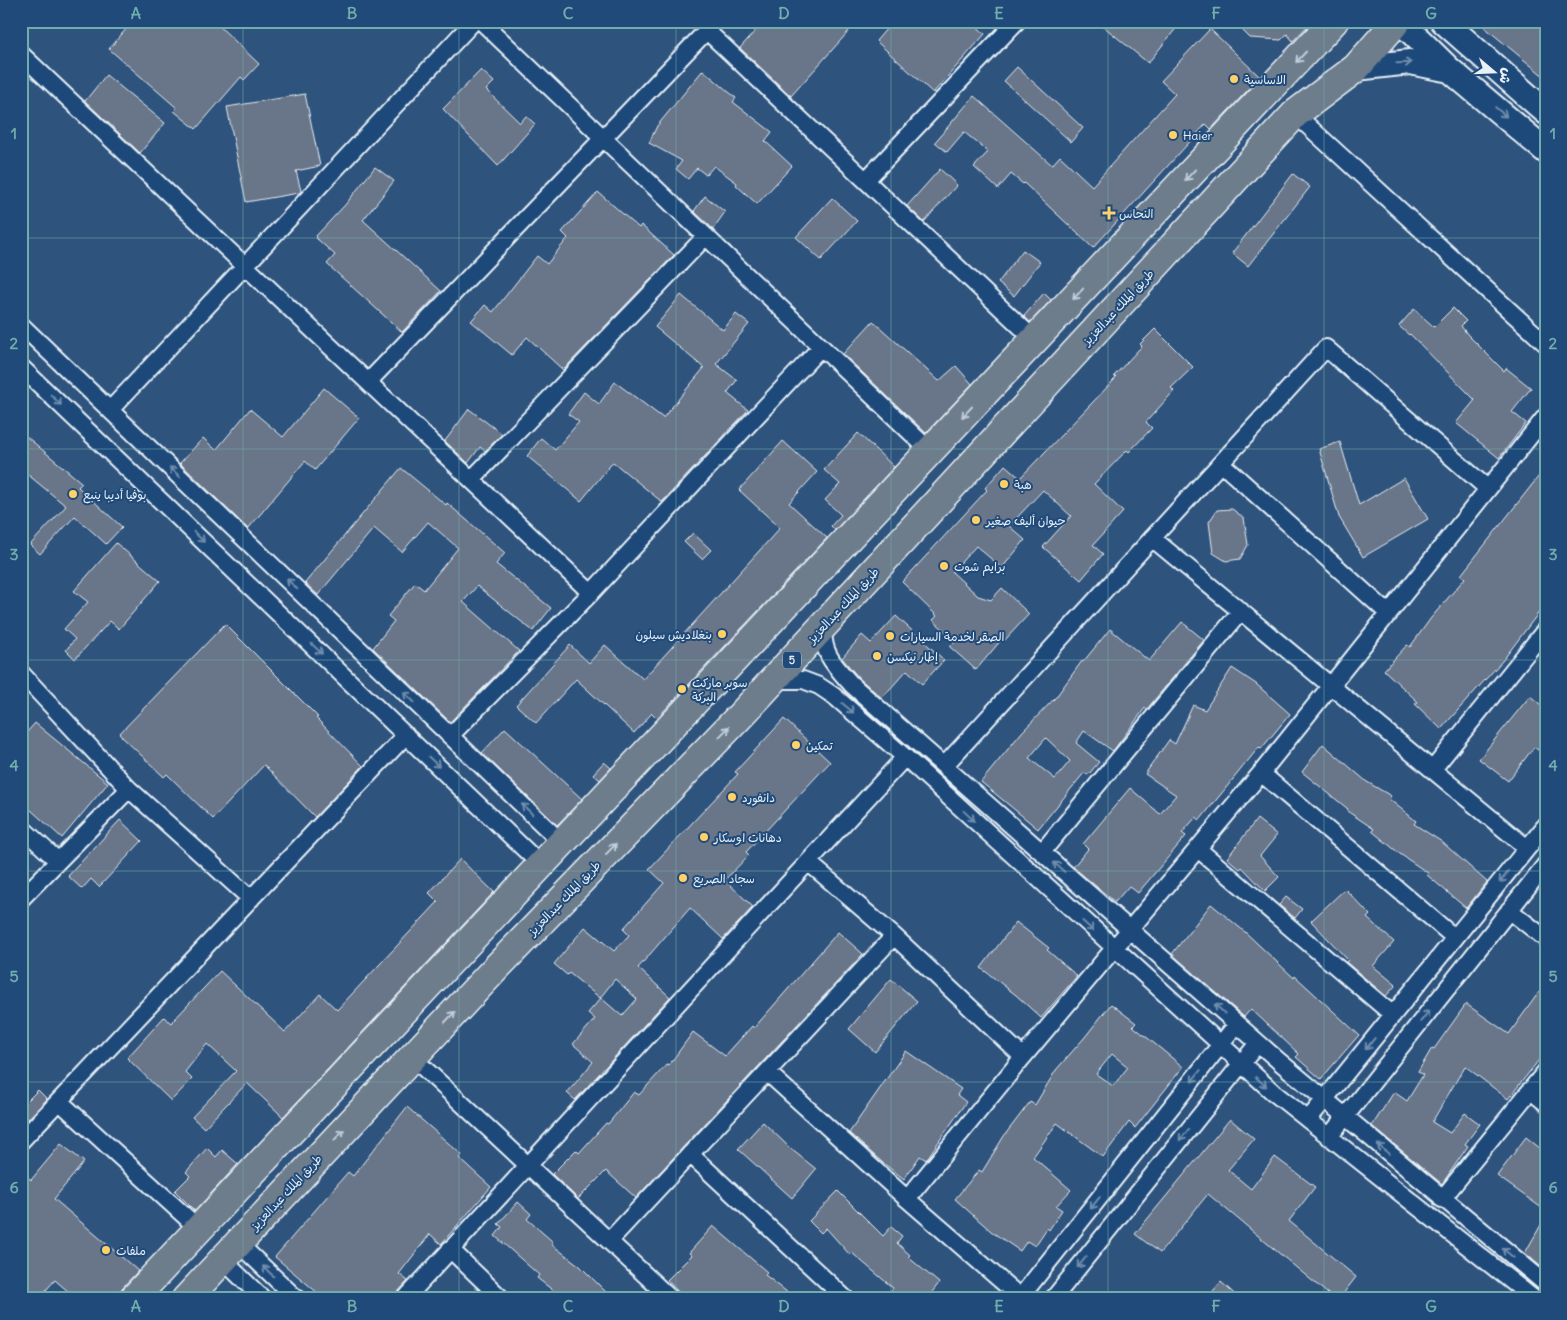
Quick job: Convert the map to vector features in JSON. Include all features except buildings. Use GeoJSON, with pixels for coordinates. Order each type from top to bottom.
{"type":"FeatureCollection","features":[{"type":"Feature","properties":{"kind":"highway"},"geometry":{"type":"LineString","coordinates":[[134,1299],[1334,21]]}},
{"type":"Feature","properties":{"kind":"highway","name":"طريق الملك عبدالعزيز"},"geometry":{"type":"LineString","coordinates":[[186,1299],[412,1057],[773,680],[1295,114],[1356,68],[1398,21]]}},
{"type":"Feature","properties":{"kind":"main road"},"geometry":{"type":"LineString","coordinates":[[1398,21],[1450,70],[1546,151]]}},
{"type":"Feature","properties":{"kind":"main road"},"geometry":{"type":"LineString","coordinates":[[1452,25],[1546,112]]}},
{"type":"Feature","properties":{"kind":"main road"},"geometry":{"type":"LineString","coordinates":[[1356,68],[1410,62],[1450,70]]}},
{"type":"Feature","properties":{"kind":"street"},"geometry":{"type":"LineString","coordinates":[[110,410],[474,21]]}},
{"type":"Feature","properties":{"kind":"street"},"geometry":{"type":"LineString","coordinates":[[481,21],[930,451]]}},
{"type":"Feature","properties":{"kind":"street"},"geometry":{"type":"LineString","coordinates":[[866,180],[1017,21]]}},
{"type":"Feature","properties":{"kind":"street"},"geometry":{"type":"LineString","coordinates":[[369,382],[712,26],[866,180],[1035,340]]}},
{"type":"Feature","properties":{"kind":"street"},"geometry":{"type":"LineString","coordinates":[[21,54],[246,264],[591,593]]}},
{"type":"Feature","properties":{"kind":"street"},"geometry":{"type":"LineString","coordinates":[[1295,114],[1546,344]]}},
{"type":"Feature","properties":{"kind":"street"},"geometry":{"type":"LineString","coordinates":[[472,479],[706,236]]}},
{"type":"Feature","properties":{"kind":"street"},"geometry":{"type":"LineString","coordinates":[[21,325],[562,843]]}},
{"type":"Feature","properties":{"kind":"street"},"geometry":{"type":"LineString","coordinates":[[450,736],[591,593],[822,347]]}},
{"type":"Feature","properties":{"kind":"street"},"geometry":{"type":"LineString","coordinates":[[944,766],[1326,348],[1488,488]]}},
{"type":"Feature","properties":{"kind":"street"},"geometry":{"type":"LineString","coordinates":[[21,367],[542,865]]}},
{"type":"Feature","properties":{"kind":"street"},"geometry":{"type":"LineString","coordinates":[[907,1199],[1023,1057],[1261,773],[1546,416]]}},
{"type":"Feature","properties":{"kind":"street"},"geometry":{"type":"LineString","coordinates":[[1221,463],[1389,614]]}},
{"type":"Feature","properties":{"kind":"street"},"geometry":{"type":"LineString","coordinates":[[1152,538],[1527,848]]}},
{"type":"Feature","properties":{"kind":"street"},"geometry":{"type":"LineString","coordinates":[[1042,852],[1241,611]]}},
{"type":"Feature","properties":{"kind":"street"},"geometry":{"type":"LineString","coordinates":[[824,625],[822,636],[826,654],[842,674],[1237,1024],[1442,1199],[1546,1284]]}},
{"type":"Feature","properties":{"kind":"street"},"geometry":{"type":"LineString","coordinates":[[1433,769],[1546,629]]}},
{"type":"Feature","properties":{"kind":"street"},"geometry":{"type":"LineString","coordinates":[[21,674],[129,789],[251,899]]}},
{"type":"Feature","properties":{"kind":"street"},"geometry":{"type":"LineString","coordinates":[[826,691],[842,674]]}},
{"type":"Feature","properties":{"kind":"street"},"geometry":{"type":"LineString","coordinates":[[773,680],[803,680],[826,691],[905,757],[1220,1046],[1308,1120],[1534,1299]]}},
{"type":"Feature","properties":{"kind":"street"},"geometry":{"type":"LineString","coordinates":[[21,1141],[406,735]]}},
{"type":"Feature","properties":{"kind":"street"},"geometry":{"type":"LineString","coordinates":[[405,1299],[527,1164],[905,757]]}},
{"type":"Feature","properties":{"kind":"street"},"geometry":{"type":"LineString","coordinates":[[1261,773],[1455,938]]}},
{"type":"Feature","properties":{"kind":"street"},"geometry":{"type":"LineString","coordinates":[[21,899],[129,789]]}},
{"type":"Feature","properties":{"kind":"street"},"geometry":{"type":"LineString","coordinates":[[1308,1120],[1546,825]]}},
{"type":"Feature","properties":{"kind":"street"},"geometry":{"type":"LineString","coordinates":[[21,827],[58,861]]}},
{"type":"Feature","properties":{"kind":"street"},"geometry":{"type":"LineString","coordinates":[[1198,849],[1393,1015]]}},
{"type":"Feature","properties":{"kind":"street"},"geometry":{"type":"LineString","coordinates":[[808,862],[894,936],[1023,1057]]}},
{"type":"Feature","properties":{"kind":"street"},"geometry":{"type":"LineString","coordinates":[[1330,1137],[1546,864]]}},
{"type":"Feature","properties":{"kind":"street"},"geometry":{"type":"LineString","coordinates":[[1509,910],[1546,939]]}},
{"type":"Feature","properties":{"kind":"street"},"geometry":{"type":"LineString","coordinates":[[609,1241],[894,936]]}},
{"type":"Feature","properties":{"kind":"street"},"geometry":{"type":"LineString","coordinates":[[767,1072],[1020,1298],[1237,1024]]}},
{"type":"Feature","properties":{"kind":"street"},"geometry":{"type":"LineString","coordinates":[[1053,1299],[1258,1042]]}},
{"type":"Feature","properties":{"kind":"street"},"geometry":{"type":"LineString","coordinates":[[412,1057],[671,1299]]}},
{"type":"Feature","properties":{"kind":"street"},"geometry":{"type":"LineString","coordinates":[[1442,1199],[1546,1071]]}},
{"type":"Feature","properties":{"kind":"street"},"geometry":{"type":"LineString","coordinates":[[1530,1090],[1546,1103]]}},
{"type":"Feature","properties":{"kind":"street"},"geometry":{"type":"LineString","coordinates":[[59,1102],[199,1229]]}},
{"type":"Feature","properties":{"kind":"street"},"geometry":{"type":"LineString","coordinates":[[690,1154],[846,1299]]}},
{"type":"Feature","properties":{"kind":"street"},"geometry":{"type":"LineString","coordinates":[[450,1249],[502,1299]]}},
{"type":"Feature","properties":{"kind":"street"},"geometry":{"type":"LineString","coordinates":[[230,1251],[263,1299]]}},
{"type":"Feature","properties":{"kind":"street"},"geometry":{"type":"LineString","coordinates":[[230,1251],[297,1299]]}},
{"type":"Feature","properties":{"kind":"street"},"geometry":{"type":"LineString","coordinates":[[1514,1284],[1522,1299]]}},
{"type":"Feature","properties":{"kind":"place","name":"الاساسية"},"geometry":{"type":"Point","coordinates":[1234,79]}},
{"type":"Feature","properties":{"kind":"place","name":"Haier"},"geometry":{"type":"Point","coordinates":[1173,135]}},
{"type":"Feature","properties":{"kind":"place","name":"النحاس"},"geometry":{"type":"Point","coordinates":[1109,213]}},
{"type":"Feature","properties":{"kind":"place","name":"هبة"},"geometry":{"type":"Point","coordinates":[1004,484]}},
{"type":"Feature","properties":{"kind":"place","name":"بوفيا أديبا ينبع"},"geometry":{"type":"Point","coordinates":[73,494]}},
{"type":"Feature","properties":{"kind":"place","name":"حيوان أليف صغير"},"geometry":{"type":"Point","coordinates":[976,520]}},
{"type":"Feature","properties":{"kind":"place","name":"برايم شوت"},"geometry":{"type":"Point","coordinates":[944,566]}},
{"type":"Feature","properties":{"kind":"place","name":"بنغلاديش سيلون"},"geometry":{"type":"Point","coordinates":[722,634]}},
{"type":"Feature","properties":{"kind":"place","name":"الصقر لخدمة السيارات"},"geometry":{"type":"Point","coordinates":[890,636]}},
{"type":"Feature","properties":{"kind":"place","name":"إطار نيكسن"},"geometry":{"type":"Point","coordinates":[877,656]}},
{"type":"Feature","properties":{"kind":"place","name":"سوبر ماركت البركة"},"geometry":{"type":"Point","coordinates":[682,689]}},
{"type":"Feature","properties":{"kind":"place","name":"تمكين"},"geometry":{"type":"Point","coordinates":[796,745]}},
{"type":"Feature","properties":{"kind":"place","name":"دانفورد"},"geometry":{"type":"Point","coordinates":[732,797]}},
{"type":"Feature","properties":{"kind":"place","name":"دهانات اوسكار"},"geometry":{"type":"Point","coordinates":[704,837]}},
{"type":"Feature","properties":{"kind":"place","name":"سجاد الصريع"},"geometry":{"type":"Point","coordinates":[683,878]}},
{"type":"Feature","properties":{"kind":"place","name":"ملفات"},"geometry":{"type":"Point","coordinates":[106,1250]}}]}
